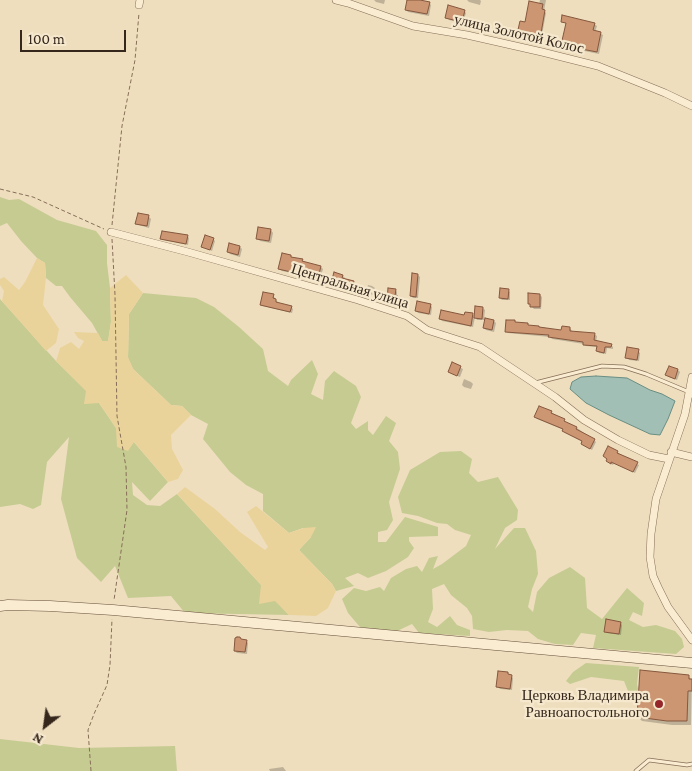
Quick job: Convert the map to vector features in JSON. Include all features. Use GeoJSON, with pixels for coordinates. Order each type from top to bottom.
{"type":"FeatureCollection","features":[{"type":"Feature","properties":{"kind":"main road"},"geometry":{"type":"LineString","coordinates":[[0,606],[50,606],[113,610],[692,663]]}},
{"type":"Feature","properties":{"kind":"street","name":"улица Золотой Колос"},"geometry":{"type":"LineString","coordinates":[[336,0],[413,26],[467,35],[598,66],[666,93],[692,106]]}},
{"type":"Feature","properties":{"kind":"street","name":"Центральная улица"},"geometry":{"type":"LineString","coordinates":[[111,232],[358,300],[407,316],[427,330],[480,347],[555,397],[584,420],[618,440],[649,455],[692,457]]}},
{"type":"Feature","properties":{"kind":"street"},"geometry":{"type":"LineString","coordinates":[[692,377],[691,394],[656,499],[650,557],[653,576],[668,607],[692,640]]}},
{"type":"Feature","properties":{"kind":"lane"},"geometry":{"type":"LineString","coordinates":[[535,383],[602,366],[624,367],[646,374],[691,394]]}},
{"type":"Feature","properties":{"kind":"lane"},"geometry":{"type":"LineString","coordinates":[[636,771],[649,760],[692,764]]}},
{"type":"Feature","properties":{"kind":"path"},"geometry":{"type":"LineString","coordinates":[[91,771],[88,730],[107,685],[116,578],[127,510],[126,467],[117,416],[115,295],[111,232],[122,126],[135,60],[139,3]]}},
{"type":"Feature","properties":{"kind":"path"},"geometry":{"type":"LineString","coordinates":[[0,188],[33,197],[111,232]]}},
{"type":"Feature","properties":{"kind":"green space"},"geometry":{"type":"Polygon","coordinates":[[[0,197],[9,200],[19,199],[57,220],[96,231],[107,245],[111,322],[108,342],[102,341],[92,323],[62,286],[56,286],[46,278],[45,263],[37,258],[7,223],[0,226],[0,197]]]}},
{"type":"Feature","properties":{"kind":"green space"},"geometry":{"type":"Polygon","coordinates":[[[143,293],[196,298],[214,307],[263,349],[268,371],[288,386],[291,380],[312,360],[318,374],[311,394],[323,400],[325,381],[334,371],[356,386],[361,397],[351,423],[356,429],[368,421],[368,430],[373,435],[386,416],[396,423],[389,441],[398,452],[400,469],[389,502],[393,520],[387,530],[378,532],[378,542],[386,542],[405,517],[438,527],[438,536],[409,537],[409,541],[414,548],[408,557],[386,571],[368,578],[358,573],[345,578],[354,586],[336,591],[332,584],[299,550],[311,537],[303,528],[289,533],[263,511],[263,494],[246,485],[230,472],[203,439],[208,424],[191,415],[182,406],[171,405],[133,369],[128,358],[129,314],[143,293]]]}},
{"type":"Feature","properties":{"kind":"green space"},"geometry":{"type":"Polygon","coordinates":[[[0,299],[56,361],[99,403],[116,428],[133,441],[168,482],[150,501],[132,482],[133,495],[147,505],[160,506],[177,494],[289,615],[185,613],[171,596],[128,598],[115,566],[101,582],[77,558],[61,499],[69,437],[47,462],[41,505],[33,509],[20,504],[0,507],[0,299]]]}},
{"type":"Feature","properties":{"kind":"green space"},"geometry":{"type":"Polygon","coordinates":[[[461,451],[472,459],[469,473],[478,482],[498,477],[518,510],[517,520],[505,528],[495,549],[514,528],[525,528],[536,551],[538,574],[528,607],[533,612],[537,592],[549,578],[570,567],[585,578],[587,608],[602,619],[627,588],[644,603],[642,616],[633,612],[629,620],[643,627],[656,625],[675,631],[682,639],[684,647],[676,654],[593,648],[596,635],[581,633],[573,645],[555,644],[538,639],[528,631],[507,630],[489,632],[473,629],[472,616],[467,608],[451,595],[444,584],[432,589],[433,609],[428,622],[437,627],[450,616],[457,625],[470,630],[470,636],[419,633],[412,624],[397,631],[360,627],[348,613],[342,599],[354,588],[366,591],[380,587],[384,591],[391,578],[406,569],[417,566],[422,572],[429,558],[438,556],[433,569],[466,546],[471,535],[455,530],[447,524],[402,513],[398,497],[410,470],[440,452],[461,451]]]}},
{"type":"Feature","properties":{"kind":"green space"},"geometry":{"type":"Polygon","coordinates":[[[586,663],[639,667],[636,696],[630,696],[624,681],[591,677],[570,684],[566,681],[573,672],[586,663]]]}},
{"type":"Feature","properties":{"kind":"green space"},"geometry":{"type":"Polygon","coordinates":[[[0,739],[79,748],[175,746],[177,771],[0,771],[0,739]]]}},
{"type":"Feature","properties":{"kind":"sand"},"geometry":{"type":"Polygon","coordinates":[[[37,258],[45,263],[46,278],[43,305],[59,329],[56,343],[46,351],[2,301],[4,291],[0,285],[0,279],[4,277],[19,290],[37,258]]]}},
{"type":"Feature","properties":{"kind":"sand"},"geometry":{"type":"Polygon","coordinates":[[[126,275],[143,293],[129,314],[128,357],[133,369],[171,405],[182,406],[191,415],[171,435],[172,449],[183,470],[178,479],[168,482],[134,442],[128,451],[117,447],[116,428],[99,403],[84,404],[86,391],[56,361],[60,348],[71,342],[79,349],[84,341],[78,338],[74,332],[98,333],[102,341],[108,341],[111,322],[110,288],[126,275]]]}},
{"type":"Feature","properties":{"kind":"sand"},"geometry":{"type":"Polygon","coordinates":[[[185,487],[265,550],[268,547],[247,512],[256,506],[289,533],[304,528],[316,527],[311,537],[299,550],[332,584],[336,591],[328,608],[316,616],[289,615],[275,601],[259,604],[261,585],[177,494],[185,487]]]}},
{"type":"Feature","properties":{"kind":"water"},"geometry":{"type":"Polygon","coordinates":[[[581,377],[627,378],[675,401],[660,435],[650,434],[609,415],[586,403],[570,389],[572,382],[581,377]]]}},
{"type":"Feature","properties":{"kind":"building"},"geometry":{"type":"Polygon","coordinates":[[[407,0],[430,2],[427,14],[405,10],[407,0]]]}},
{"type":"Feature","properties":{"kind":"building"},"geometry":{"type":"Polygon","coordinates":[[[529,1],[543,4],[542,9],[545,10],[540,39],[517,34],[520,21],[525,22],[529,1]]]}},
{"type":"Feature","properties":{"kind":"building"},"geometry":{"type":"Polygon","coordinates":[[[448,5],[465,10],[462,22],[445,18],[448,5]]]}},
{"type":"Feature","properties":{"kind":"building"},"geometry":{"type":"Polygon","coordinates":[[[562,15],[595,23],[593,30],[601,32],[597,52],[561,45],[566,23],[561,22],[562,15]]]}},
{"type":"Feature","properties":{"kind":"building"},"geometry":{"type":"Polygon","coordinates":[[[138,213],[149,215],[147,226],[135,224],[138,213]]]}},
{"type":"Feature","properties":{"kind":"building"},"geometry":{"type":"Polygon","coordinates":[[[258,227],[271,229],[269,241],[256,239],[258,227]]]}},
{"type":"Feature","properties":{"kind":"building"},"geometry":{"type":"Polygon","coordinates":[[[162,231],[188,235],[186,244],[160,239],[162,231]]]}},
{"type":"Feature","properties":{"kind":"building"},"geometry":{"type":"Polygon","coordinates":[[[205,235],[214,238],[210,250],[201,247],[205,235]]]}},
{"type":"Feature","properties":{"kind":"building"},"geometry":{"type":"Polygon","coordinates":[[[229,243],[240,246],[238,255],[227,252],[229,243]]]}},
{"type":"Feature","properties":{"kind":"building"},"geometry":{"type":"Polygon","coordinates":[[[282,253],[321,266],[318,278],[278,269],[282,253]]]}},
{"type":"Feature","properties":{"kind":"building"},"geometry":{"type":"Polygon","coordinates":[[[334,272],[343,275],[342,278],[354,281],[352,288],[331,283],[334,272]]]}},
{"type":"Feature","properties":{"kind":"building"},"geometry":{"type":"Polygon","coordinates":[[[412,273],[418,274],[416,297],[410,296],[412,273]]]}},
{"type":"Feature","properties":{"kind":"building"},"geometry":{"type":"Polygon","coordinates":[[[388,288],[396,289],[395,296],[398,296],[397,301],[387,300],[388,288]]]}},
{"type":"Feature","properties":{"kind":"building"},"geometry":{"type":"Polygon","coordinates":[[[500,288],[509,289],[508,299],[499,298],[500,288]]]}},
{"type":"Feature","properties":{"kind":"building"},"geometry":{"type":"Polygon","coordinates":[[[263,292],[274,294],[273,298],[276,299],[276,302],[292,306],[290,312],[260,305],[263,292]]]}},
{"type":"Feature","properties":{"kind":"building"},"geometry":{"type":"Polygon","coordinates":[[[528,293],[540,294],[540,307],[530,307],[530,304],[528,304],[528,293]]]}},
{"type":"Feature","properties":{"kind":"building"},"geometry":{"type":"Polygon","coordinates":[[[417,301],[431,304],[429,314],[415,311],[417,301]]]}},
{"type":"Feature","properties":{"kind":"building"},"geometry":{"type":"Polygon","coordinates":[[[475,306],[483,307],[482,319],[474,318],[475,306]]]}},
{"type":"Feature","properties":{"kind":"building"},"geometry":{"type":"Polygon","coordinates":[[[441,310],[464,315],[465,312],[473,313],[471,326],[439,319],[441,310]]]}},
{"type":"Feature","properties":{"kind":"building"},"geometry":{"type":"Polygon","coordinates":[[[485,318],[494,320],[492,330],[483,328],[485,318]]]}},
{"type":"Feature","properties":{"kind":"building"},"geometry":{"type":"Polygon","coordinates":[[[506,320],[515,320],[515,322],[528,323],[528,325],[561,330],[562,326],[570,327],[570,331],[595,333],[594,340],[612,344],[611,347],[605,347],[604,353],[596,351],[597,346],[583,345],[583,342],[548,337],[549,335],[505,332],[506,320]]]}},
{"type":"Feature","properties":{"kind":"building"},"geometry":{"type":"Polygon","coordinates":[[[627,347],[639,349],[637,360],[625,358],[627,347]]]}},
{"type":"Feature","properties":{"kind":"building"},"geometry":{"type":"Polygon","coordinates":[[[452,362],[461,366],[457,376],[448,372],[452,362]]]}},
{"type":"Feature","properties":{"kind":"building"},"geometry":{"type":"Polygon","coordinates":[[[669,366],[678,369],[675,379],[665,375],[669,366]]]}},
{"type":"Feature","properties":{"kind":"building"},"geometry":{"type":"Polygon","coordinates":[[[539,406],[552,411],[551,413],[565,419],[564,421],[577,427],[576,429],[595,439],[590,449],[581,444],[582,441],[562,431],[563,429],[534,417],[539,406]]]}},
{"type":"Feature","properties":{"kind":"building"},"geometry":{"type":"Polygon","coordinates":[[[608,446],[618,451],[617,453],[638,462],[633,472],[606,461],[607,459],[603,456],[608,446]]]}},
{"type":"Feature","properties":{"kind":"building"},"geometry":{"type":"Polygon","coordinates":[[[606,619],[621,622],[619,634],[604,632],[606,619]]]}},
{"type":"Feature","properties":{"kind":"building"},"geometry":{"type":"Polygon","coordinates":[[[235,638],[247,640],[245,652],[234,651],[235,638]]]}},
{"type":"Feature","properties":{"kind":"building"},"geometry":{"type":"Polygon","coordinates":[[[640,670],[689,675],[689,679],[692,679],[692,691],[688,691],[687,721],[667,721],[637,717],[640,670]]]}},
{"type":"Feature","properties":{"kind":"building"},"geometry":{"type":"Polygon","coordinates":[[[498,671],[508,672],[508,674],[512,675],[510,689],[496,687],[498,671]]]}},
{"type":"Feature","properties":{"kind":"place","name":"Церковь Владимира Равноапостольного"},"geometry":{"type":"Point","coordinates":[659,704]}}]}
